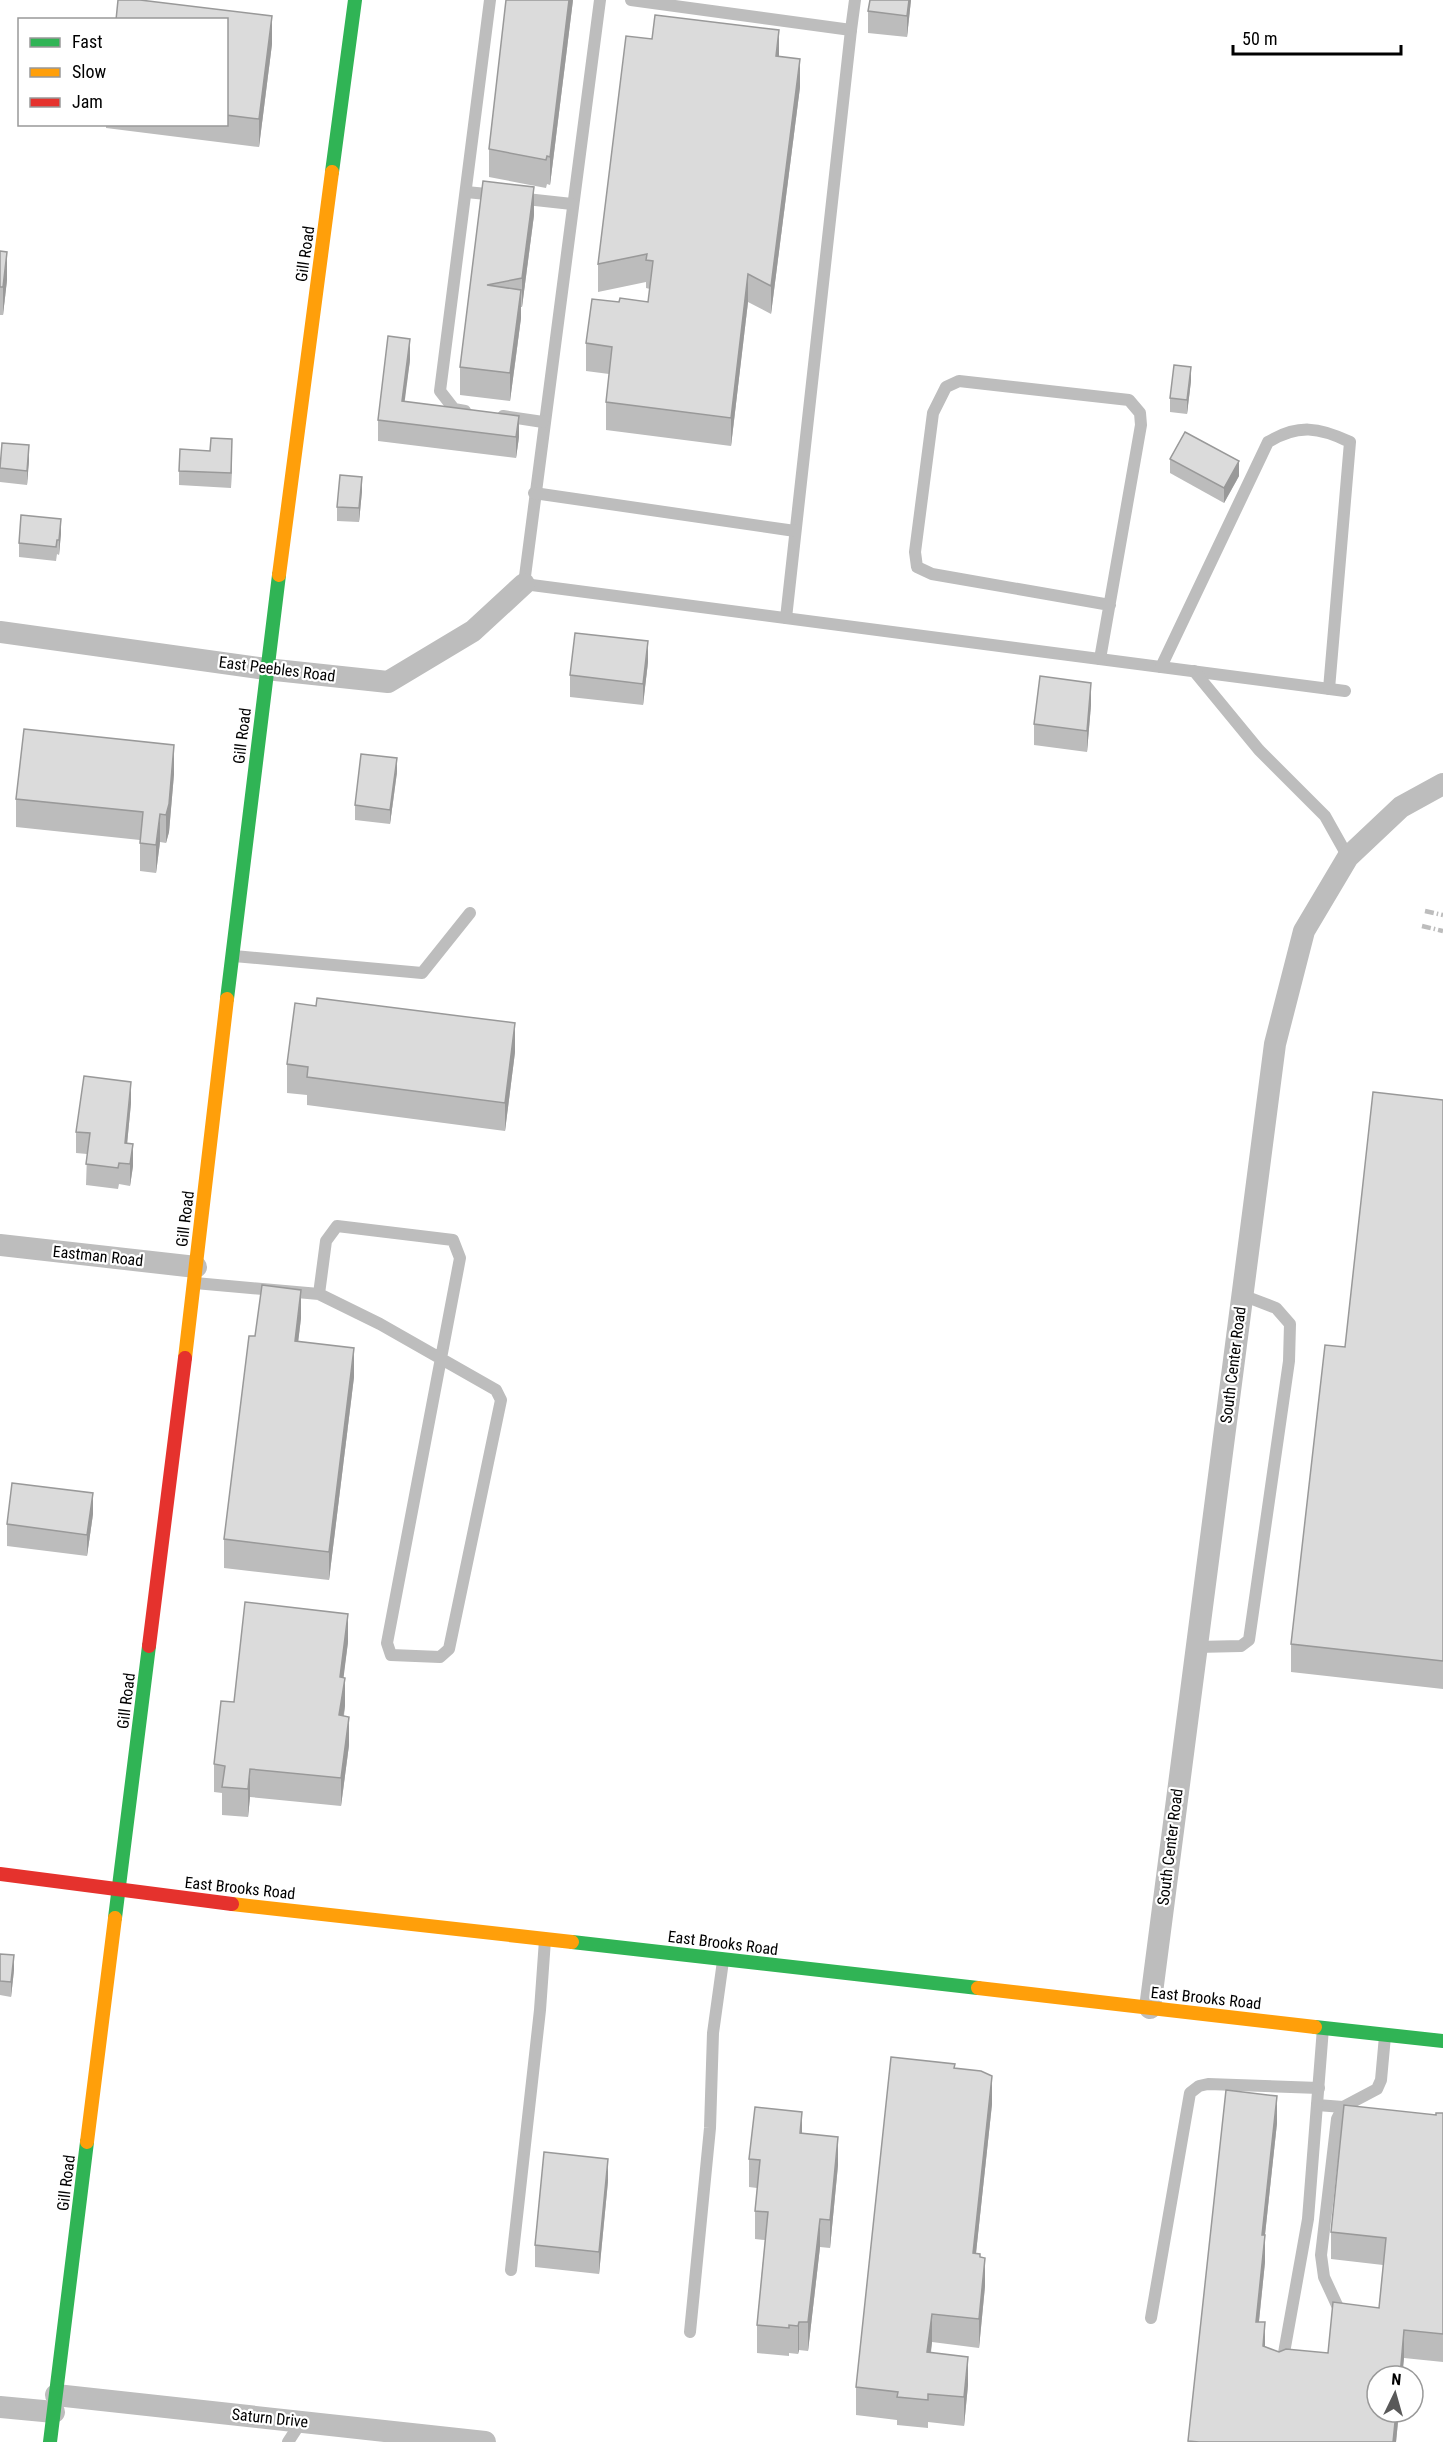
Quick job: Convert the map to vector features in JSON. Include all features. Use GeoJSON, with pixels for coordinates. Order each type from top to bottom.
{"type":"FeatureCollection","features":[{"type":"Feature","properties":{"kind":"street","name":"Gill Road"},"geometry":{"type":"LineString","coordinates":[[50,2442],[195,1275],[266,669],[355,0]]}},
{"type":"Feature","properties":{"kind":"street","name":"East Peebles Road"},"geometry":{"type":"LineString","coordinates":[[0,632],[266,669],[388,682],[473,632],[524,584]]}},
{"type":"Feature","properties":{"kind":"street","name":"South Center Road"},"geometry":{"type":"LineString","coordinates":[[1150,2008],[1275,1044],[1304,932],[1348,857],[1401,807],[1443,784]]}},
{"type":"Feature","properties":{"kind":"street","name":"Eastman Road"},"geometry":{"type":"LineString","coordinates":[[0,1245],[195,1275]]}},
{"type":"Feature","properties":{"kind":"street","name":"East Brooks Road"},"geometry":{"type":"LineString","coordinates":[[0,1874],[119,1891],[1443,2041]]}},
{"type":"Feature","properties":{"kind":"street","name":"Saturn Drive"},"geometry":{"type":"LineString","coordinates":[[0,2407],[55,2403],[302,2422],[485,2442]]}},
{"type":"Feature","properties":{"kind":"lane"},"geometry":{"type":"LineString","coordinates":[[489,0],[440,391],[454,409],[543,422]]}},
{"type":"Feature","properties":{"kind":"lane"},"geometry":{"type":"LineString","coordinates":[[600,0],[543,422],[524,584],[1345,691]]}},
{"type":"Feature","properties":{"kind":"lane"},"geometry":{"type":"LineString","coordinates":[[631,0],[851,30]]}},
{"type":"Feature","properties":{"kind":"lane"},"geometry":{"type":"LineString","coordinates":[[786,618],[855,0]]}},
{"type":"Feature","properties":{"kind":"lane"},"geometry":{"type":"LineString","coordinates":[[465,192],[572,204]]}},
{"type":"Feature","properties":{"kind":"lane"},"geometry":{"type":"LineString","coordinates":[[1100,659],[1110,604],[1141,425],[1140,413],[1129,400],[959,381],[946,387],[933,413],[915,552],[917,567],[932,574],[1110,604]]}},
{"type":"Feature","properties":{"kind":"lane"},"geometry":{"type":"LineString","coordinates":[[1161,667],[1268,442],[1286,431],[1305,429],[1331,433],[1350,442],[1329,689]]}},
{"type":"Feature","properties":{"kind":"lane"},"geometry":{"type":"LineString","coordinates":[[534,493],[795,531]]}},
{"type":"Feature","properties":{"kind":"lane"},"geometry":{"type":"LineString","coordinates":[[1194,671],[1259,750],[1325,816],[1348,857]]}},
{"type":"Feature","properties":{"kind":"lane"},"geometry":{"type":"LineString","coordinates":[[232,956],[422,973],[470,913]]}},
{"type":"Feature","properties":{"kind":"lane"},"geometry":{"type":"LineString","coordinates":[[195,1275],[319,1294],[380,1324],[440,1360],[496,1390],[501,1400],[449,1649],[440,1658],[391,1655],[387,1643],[440,1360],[460,1258],[453,1240],[337,1226],[326,1241],[319,1294]]}},
{"type":"Feature","properties":{"kind":"lane"},"geometry":{"type":"LineString","coordinates":[[1196,1647],[1241,1646],[1249,1640],[1289,1360],[1290,1324],[1276,1308],[1242,1295]]}},
{"type":"Feature","properties":{"kind":"lane"},"geometry":{"type":"LineString","coordinates":[[511,2270],[540,2010],[545,1939]]}},
{"type":"Feature","properties":{"kind":"lane"},"geometry":{"type":"LineString","coordinates":[[690,2332],[710,2128],[713,2034],[723,1960]]}},
{"type":"Feature","properties":{"kind":"lane"},"geometry":{"type":"LineString","coordinates":[[1280,2371],[1308,2219],[1323,2028]]}},
{"type":"Feature","properties":{"kind":"lane"},"geometry":{"type":"LineString","coordinates":[[1317,2105],[1343,2106],[1377,2089],[1381,2080],[1385,2035]]}},
{"type":"Feature","properties":{"kind":"lane"},"geometry":{"type":"LineString","coordinates":[[1150,2319],[1190,2093],[1198,2086],[1208,2084],[1319,2088]]}},
{"type":"Feature","properties":{"kind":"lane"},"geometry":{"type":"LineString","coordinates":[[1343,2106],[1337,2119],[1321,2255],[1324,2277],[1344,2322]]}},
{"type":"Feature","properties":{"kind":"lane"},"geometry":{"type":"LineString","coordinates":[[288,2442],[302,2422]]}},
{"type":"Feature","properties":{"kind":"building"},"geometry":{"type":"Polygon","coordinates":[[[118,0],[140,0],[272,16],[259,119],[228,115],[228,18],[116,18],[118,0]]]}},
{"type":"Feature","properties":{"kind":"building"},"geometry":{"type":"Polygon","coordinates":[[[506,0],[569,0],[550,157],[547,156],[546,160],[489,149],[506,0]]]}},
{"type":"Feature","properties":{"kind":"building"},"geometry":{"type":"Polygon","coordinates":[[[870,0],[909,0],[907,16],[868,11],[870,0]]]}},
{"type":"Feature","properties":{"kind":"building"},"geometry":{"type":"Polygon","coordinates":[[[655,15],[779,30],[776,56],[800,59],[771,286],[748,274],[731,418],[606,402],[612,347],[586,343],[592,299],[619,302],[620,298],[648,302],[653,261],[646,260],[647,254],[598,264],[626,36],[652,39],[655,15]]]}},
{"type":"Feature","properties":{"kind":"building"},"geometry":{"type":"Polygon","coordinates":[[[483,181],[534,187],[522,278],[487,285],[521,290],[510,373],[460,367],[483,181]]]}},
{"type":"Feature","properties":{"kind":"building"},"geometry":{"type":"Polygon","coordinates":[[[0,251],[7,252],[3,287],[0,287],[0,251]]]}},
{"type":"Feature","properties":{"kind":"building"},"geometry":{"type":"Polygon","coordinates":[[[388,336],[410,339],[402,401],[519,416],[516,437],[378,420],[388,336]]]}},
{"type":"Feature","properties":{"kind":"building"},"geometry":{"type":"Polygon","coordinates":[[[1174,365],[1191,367],[1187,400],[1170,398],[1174,365]]]}},
{"type":"Feature","properties":{"kind":"building"},"geometry":{"type":"Polygon","coordinates":[[[1185,432],[1239,461],[1224,488],[1170,459],[1185,432]]]}},
{"type":"Feature","properties":{"kind":"building"},"geometry":{"type":"Polygon","coordinates":[[[211,438],[232,439],[231,473],[179,471],[180,449],[210,451],[211,438]]]}},
{"type":"Feature","properties":{"kind":"building"},"geometry":{"type":"Polygon","coordinates":[[[2,443],[29,445],[27,471],[0,468],[2,443]]]}},
{"type":"Feature","properties":{"kind":"building"},"geometry":{"type":"Polygon","coordinates":[[[340,475],[362,477],[359,508],[337,507],[340,475]]]}},
{"type":"Feature","properties":{"kind":"building"},"geometry":{"type":"Polygon","coordinates":[[[21,515],[61,519],[56,547],[19,543],[21,515]]]}},
{"type":"Feature","properties":{"kind":"building"},"geometry":{"type":"Polygon","coordinates":[[[575,633],[648,641],[643,684],[570,675],[575,633]]]}},
{"type":"Feature","properties":{"kind":"building"},"geometry":{"type":"Polygon","coordinates":[[[1040,676],[1091,683],[1087,731],[1034,724],[1040,676]]]}},
{"type":"Feature","properties":{"kind":"building"},"geometry":{"type":"Polygon","coordinates":[[[24,729],[174,745],[169,804],[166,815],[160,814],[156,845],[140,843],[143,812],[16,799],[24,729]]]}},
{"type":"Feature","properties":{"kind":"building"},"geometry":{"type":"Polygon","coordinates":[[[361,754],[397,758],[390,810],[355,805],[361,754]]]}},
{"type":"Feature","properties":{"kind":"building"},"geometry":{"type":"Polygon","coordinates":[[[317,998],[515,1023],[505,1103],[307,1077],[308,1067],[287,1064],[295,1003],[316,1006],[317,998]]]}},
{"type":"Feature","properties":{"kind":"building"},"geometry":{"type":"Polygon","coordinates":[[[84,1076],[131,1082],[125,1143],[133,1144],[130,1164],[119,1163],[118,1168],[86,1164],[90,1133],[76,1132],[84,1076]]]}},
{"type":"Feature","properties":{"kind":"building"},"geometry":{"type":"Polygon","coordinates":[[[1373,1092],[1443,1100],[1443,1661],[1291,1644],[1325,1345],[1345,1347],[1373,1092]]]}},
{"type":"Feature","properties":{"kind":"building"},"geometry":{"type":"Polygon","coordinates":[[[262,1285],[301,1290],[295,1341],[354,1348],[329,1552],[224,1539],[249,1336],[255,1336],[262,1285]]]}},
{"type":"Feature","properties":{"kind":"building"},"geometry":{"type":"Polygon","coordinates":[[[12,1483],[93,1493],[87,1535],[7,1524],[12,1483]]]}},
{"type":"Feature","properties":{"kind":"building"},"geometry":{"type":"Polygon","coordinates":[[[245,1602],[348,1614],[340,1677],[345,1678],[339,1715],[349,1717],[341,1778],[250,1769],[248,1789],[222,1787],[225,1766],[214,1764],[221,1701],[234,1702],[245,1602]]]}},
{"type":"Feature","properties":{"kind":"building"},"geometry":{"type":"Polygon","coordinates":[[[0,1954],[14,1955],[11,1982],[0,1981],[0,1954]]]}},
{"type":"Feature","properties":{"kind":"building"},"geometry":{"type":"Polygon","coordinates":[[[891,2057],[955,2064],[954,2068],[981,2071],[992,2076],[973,2253],[985,2258],[979,2319],[932,2314],[927,2352],[968,2357],[964,2397],[928,2394],[928,2400],[897,2397],[898,2392],[856,2387],[891,2057]]]}},
{"type":"Feature","properties":{"kind":"building"},"geometry":{"type":"Polygon","coordinates":[[[1226,2090],[1277,2096],[1262,2235],[1265,2235],[1256,2322],[1265,2322],[1263,2346],[1279,2352],[1286,2349],[1328,2353],[1333,2302],[1379,2308],[1386,2238],[1331,2232],[1344,2105],[1436,2115],[1436,2113],[1443,2113],[1443,2334],[1404,2330],[1401,2364],[1365,2364],[1365,2424],[1395,2424],[1393,2442],[1188,2441],[1226,2090]]]}},
{"type":"Feature","properties":{"kind":"building"},"geometry":{"type":"Polygon","coordinates":[[[755,2107],[802,2112],[800,2133],[838,2137],[830,2220],[820,2219],[808,2322],[799,2322],[798,2326],[789,2325],[789,2328],[757,2325],[768,2212],[755,2211],[760,2160],[749,2159],[755,2107]]]}},
{"type":"Feature","properties":{"kind":"building"},"geometry":{"type":"Polygon","coordinates":[[[544,2152],[608,2159],[599,2252],[535,2245],[544,2152]]]}},
{"type":"Feature","properties":{"kind":"railway"},"geometry":{"type":"LineString","coordinates":[[1425,911],[1443,915]]}},
{"type":"Feature","properties":{"kind":"railway"},"geometry":{"type":"LineString","coordinates":[[1422,926],[1443,931]]}},
{"type":"Feature","properties":{"kind":"traffic: fast"},"geometry":{"type":"LineString","coordinates":[[332,172],[355,0]]}},
{"type":"Feature","properties":{"kind":"traffic: fast"},"geometry":{"type":"LineString","coordinates":[[227,999],[279,575]]}},
{"type":"Feature","properties":{"kind":"traffic: fast"},"geometry":{"type":"LineString","coordinates":[[115,1918],[149,1646]]}},
{"type":"Feature","properties":{"kind":"traffic: fast"},"geometry":{"type":"LineString","coordinates":[[572,1942],[978,1988]]}},
{"type":"Feature","properties":{"kind":"traffic: fast"},"geometry":{"type":"LineString","coordinates":[[1315,2027],[1443,2041]]}},
{"type":"Feature","properties":{"kind":"traffic: fast"},"geometry":{"type":"LineString","coordinates":[[50,2442],[87,2142]]}},
{"type":"Feature","properties":{"kind":"traffic: slow"},"geometry":{"type":"LineString","coordinates":[[279,575],[332,172]]}},
{"type":"Feature","properties":{"kind":"traffic: slow"},"geometry":{"type":"LineString","coordinates":[[185,1358],[227,999]]}},
{"type":"Feature","properties":{"kind":"traffic: slow"},"geometry":{"type":"LineString","coordinates":[[232,1904],[572,1942]]}},
{"type":"Feature","properties":{"kind":"traffic: slow"},"geometry":{"type":"LineString","coordinates":[[87,2142],[115,1918]]}},
{"type":"Feature","properties":{"kind":"traffic: slow"},"geometry":{"type":"LineString","coordinates":[[978,1988],[1315,2027]]}},
{"type":"Feature","properties":{"kind":"traffic: jam"},"geometry":{"type":"LineString","coordinates":[[149,1646],[185,1358]]}},
{"type":"Feature","properties":{"kind":"traffic: jam"},"geometry":{"type":"LineString","coordinates":[[0,1874],[232,1904]]}}]}
